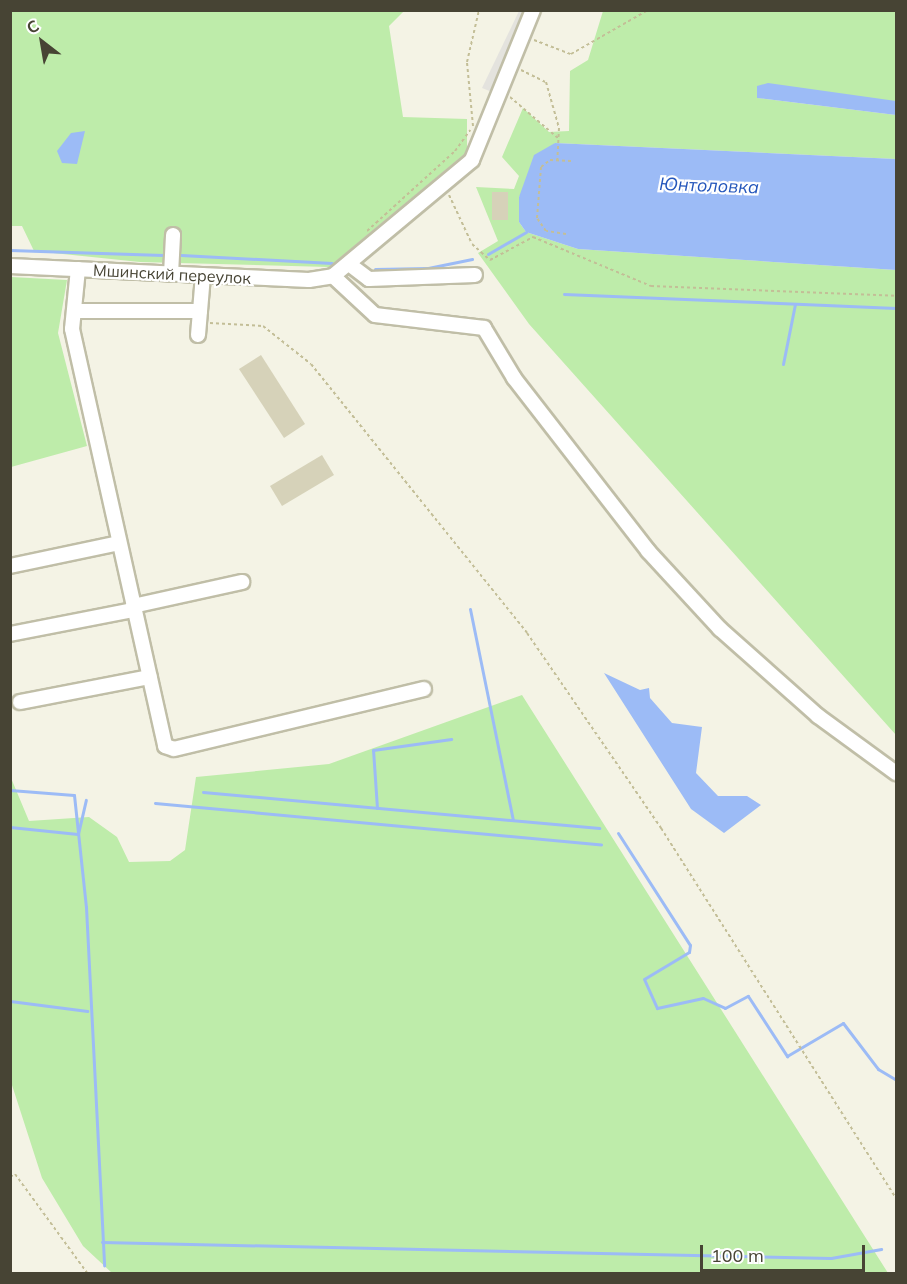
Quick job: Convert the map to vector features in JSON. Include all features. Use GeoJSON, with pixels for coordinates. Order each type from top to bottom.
{"type":"FeatureCollection","features":[{"type":"Feature","properties":{"kind":"street"},"geometry":{"type":"LineString","coordinates":[[533,10],[472,160],[333,276],[375,315],[484,328],[514,378],[648,552],[738,645],[818,716],[897,773]]}},
{"type":"Feature","properties":{"kind":"street"},"geometry":{"type":"LineString","coordinates":[[171,274],[173,235]]}},
{"type":"Feature","properties":{"kind":"street"},"geometry":{"type":"LineString","coordinates":[[349,264],[369,279],[474,275]]}},
{"type":"Feature","properties":{"kind":"street","name":"Мшинский переулок"},"geometry":{"type":"LineString","coordinates":[[10,266],[309,280],[333,276]]}},
{"type":"Feature","properties":{"kind":"street"},"geometry":{"type":"LineString","coordinates":[[78,269],[72,329],[165,746],[174,749],[424,689]]}},
{"type":"Feature","properties":{"kind":"street"},"geometry":{"type":"LineString","coordinates":[[80,311],[199,323],[203,275]]}},
{"type":"Feature","properties":{"kind":"street"},"geometry":{"type":"LineString","coordinates":[[10,566],[119,543]]}},
{"type":"Feature","properties":{"kind":"street"},"geometry":{"type":"LineString","coordinates":[[10,634],[242,582]]}},
{"type":"Feature","properties":{"kind":"street"},"geometry":{"type":"LineString","coordinates":[[20,702],[150,677]]}},
{"type":"Feature","properties":{"kind":"path"},"geometry":{"type":"LineString","coordinates":[[363,234],[455,151],[473,126],[467,62],[479,10]]}},
{"type":"Feature","properties":{"kind":"path"},"geometry":{"type":"LineString","coordinates":[[523,36],[571,54],[648,10]]}},
{"type":"Feature","properties":{"kind":"path"},"geometry":{"type":"LineString","coordinates":[[517,69],[546,82],[558,138],[557,161]]}},
{"type":"Feature","properties":{"kind":"path"},"geometry":{"type":"LineString","coordinates":[[506,96],[558,138]]}},
{"type":"Feature","properties":{"kind":"path"},"geometry":{"type":"LineString","coordinates":[[566,234],[546,231],[537,218],[541,167],[557,161],[571,161]]}},
{"type":"Feature","properties":{"kind":"path"},"geometry":{"type":"LineString","coordinates":[[447,190],[472,244],[490,260],[533,237],[651,286],[897,296]]}},
{"type":"Feature","properties":{"kind":"path"},"geometry":{"type":"LineString","coordinates":[[199,323],[264,326],[311,364],[527,633],[661,828],[897,1198]]}},
{"type":"Feature","properties":{"kind":"path"},"geometry":{"type":"LineString","coordinates":[[10,1177],[15,1174],[88,1274]]}},
{"type":"Feature","properties":{"kind":"green space"},"geometry":{"type":"Polygon","coordinates":[[[10,11],[404,11],[389,26],[403,117],[467,119],[467,152],[329,267],[140,262],[34,251],[22,226],[11,226],[10,11]]]}},
{"type":"Feature","properties":{"kind":"green space"},"geometry":{"type":"Polygon","coordinates":[[[603,11],[896,11],[896,101],[757,98],[896,115],[896,159],[555,143],[519,197],[519,222],[526,232],[578,249],[896,270],[896,735],[529,324],[478,253],[498,241],[476,187],[514,189],[519,176],[502,157],[523,108],[549,132],[569,131],[570,71],[588,60],[603,11]]]}},
{"type":"Feature","properties":{"kind":"green space"},"geometry":{"type":"Polygon","coordinates":[[[11,277],[67,280],[58,333],[87,446],[11,467],[11,277]]]}},
{"type":"Feature","properties":{"kind":"green space"},"geometry":{"type":"Polygon","coordinates":[[[522,695],[888,1273],[112,1273],[83,1246],[42,1178],[11,1082],[11,778],[29,821],[89,817],[117,837],[129,862],[170,861],[185,850],[196,777],[329,764],[522,695]]]}},
{"type":"Feature","properties":{"kind":"shaded area"},"geometry":{"type":"Polygon","coordinates":[[[519,11],[529,11],[492,92],[482,88],[519,11]]]}},
{"type":"Feature","properties":{"kind":"water"},"geometry":{"type":"Polygon","coordinates":[[[768,83],[896,101],[896,115],[757,98],[757,86],[768,83]]]}},
{"type":"Feature","properties":{"kind":"water"},"geometry":{"type":"Polygon","coordinates":[[[85,131],[77,164],[62,163],[57,151],[71,133],[85,131]]]}},
{"type":"Feature","properties":{"kind":"water","name":"Юнтоловка"},"geometry":{"type":"Polygon","coordinates":[[[555,143],[896,159],[896,270],[578,249],[526,232],[519,222],[519,197],[534,155],[555,143]]]}},
{"type":"Feature","properties":{"kind":"water"},"geometry":{"type":"Polygon","coordinates":[[[604,673],[640,690],[649,688],[650,698],[672,723],[702,727],[696,773],[718,796],[747,796],[761,805],[724,833],[691,809],[604,673]]]}},
{"type":"Feature","properties":{"kind":"building"},"geometry":{"type":"Polygon","coordinates":[[[492,192],[508,192],[508,220],[492,220],[492,192]]]}},
{"type":"Feature","properties":{"kind":"building"},"geometry":{"type":"Polygon","coordinates":[[[261,355],[305,424],[284,438],[239,369],[261,355]]]}},
{"type":"Feature","properties":{"kind":"building"},"geometry":{"type":"Polygon","coordinates":[[[322,455],[334,475],[282,506],[270,486],[322,455]]]}},
{"type":"Feature","properties":{"kind":"waterway"},"geometry":{"type":"LineString","coordinates":[[488,254],[526,232]]}},
{"type":"Feature","properties":{"kind":"waterway"},"geometry":{"type":"LineString","coordinates":[[10,250],[163,255]]}},
{"type":"Feature","properties":{"kind":"waterway"},"geometry":{"type":"LineString","coordinates":[[181,255],[332,263]]}},
{"type":"Feature","properties":{"kind":"waterway"},"geometry":{"type":"LineString","coordinates":[[375,269],[428,268],[472,259]]}},
{"type":"Feature","properties":{"kind":"waterway"},"geometry":{"type":"LineString","coordinates":[[564,294],[896,308]]}},
{"type":"Feature","properties":{"kind":"waterway"},"geometry":{"type":"LineString","coordinates":[[783,364],[795,304]]}},
{"type":"Feature","properties":{"kind":"waterway"},"geometry":{"type":"LineString","coordinates":[[470,609],[513,820]]}},
{"type":"Feature","properties":{"kind":"waterway"},"geometry":{"type":"LineString","coordinates":[[377,808],[373,750],[451,739]]}},
{"type":"Feature","properties":{"kind":"waterway"},"geometry":{"type":"LineString","coordinates":[[10,790],[74,795],[86,907],[104,1266]]}},
{"type":"Feature","properties":{"kind":"waterway"},"geometry":{"type":"LineString","coordinates":[[203,792],[599,828]]}},
{"type":"Feature","properties":{"kind":"waterway"},"geometry":{"type":"LineString","coordinates":[[10,827],[78,834],[86,800]]}},
{"type":"Feature","properties":{"kind":"waterway"},"geometry":{"type":"LineString","coordinates":[[155,803],[601,844]]}},
{"type":"Feature","properties":{"kind":"waterway"},"geometry":{"type":"LineString","coordinates":[[618,833],[690,945],[689,952],[644,979],[657,1008],[703,998],[725,1008],[748,996],[787,1056],[843,1023],[878,1069],[896,1080]]}},
{"type":"Feature","properties":{"kind":"waterway"},"geometry":{"type":"LineString","coordinates":[[10,1001],[87,1011]]}},
{"type":"Feature","properties":{"kind":"waterway"},"geometry":{"type":"LineString","coordinates":[[102,1242],[831,1258],[881,1249]]}}]}
